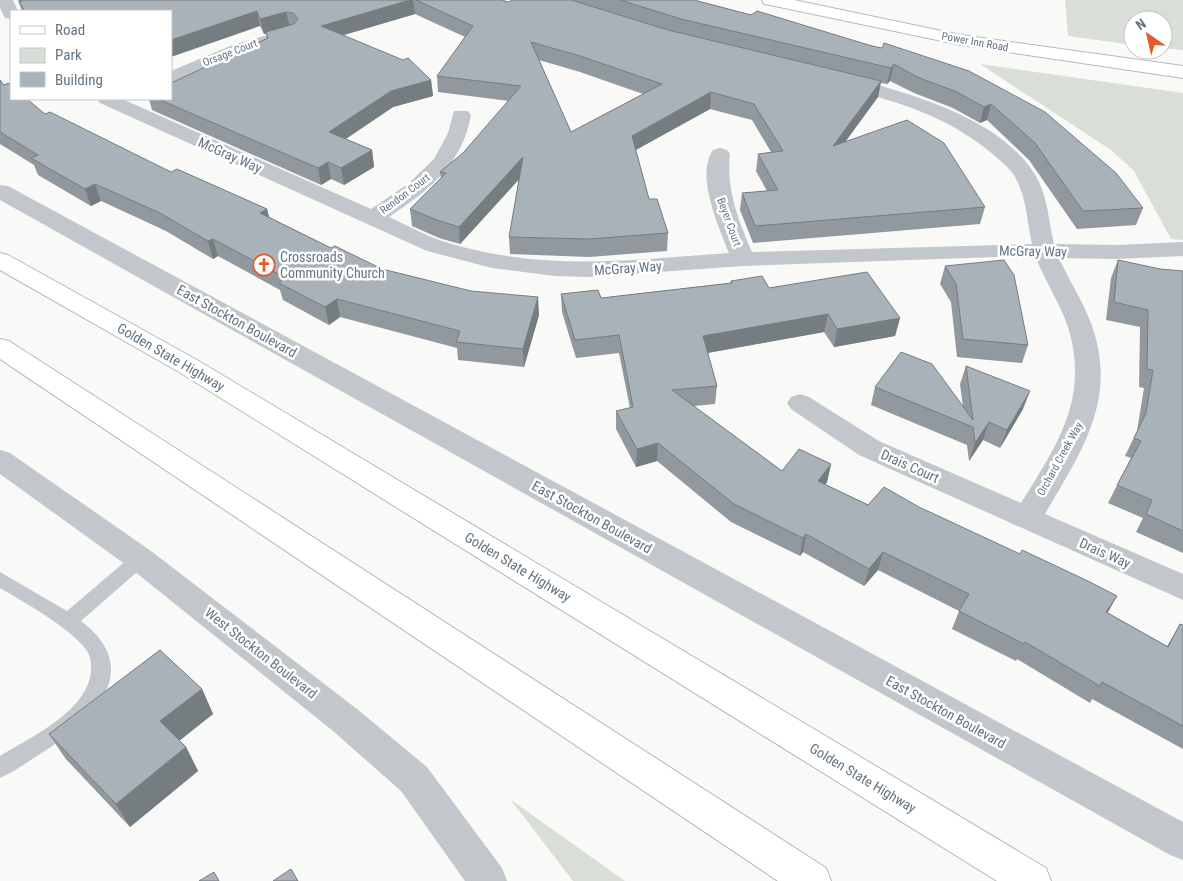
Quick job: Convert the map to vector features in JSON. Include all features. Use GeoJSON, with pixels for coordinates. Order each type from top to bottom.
{"type":"FeatureCollection","features":[{"type":"Feature","properties":{"kind":"main road","name":"Power Inn Road"},"geometry":{"type":"LineString","coordinates":[[770,0],[961,40],[1183,72]]}},
{"type":"Feature","properties":{"kind":"main road","name":"Golden State Highway"},"geometry":{"type":"LineString","coordinates":[[0,260],[188,366],[1032,881]]}},
{"type":"Feature","properties":{"kind":"main road"},"geometry":{"type":"LineString","coordinates":[[0,347],[812,881]]}},
{"type":"Feature","properties":{"kind":"street","name":"Orsage Court"},"geometry":{"type":"LineString","coordinates":[[172,78],[241,48],[290,34]]}},
{"type":"Feature","properties":{"kind":"street","name":"Orchard Creek Way"},"geometry":{"type":"LineString","coordinates":[[820,77],[887,92],[920,103],[974,130],[999,148],[1028,181],[1045,251],[1080,327],[1089,362],[1089,394],[1081,425],[1028,518]]}},
{"type":"Feature","properties":{"kind":"street","name":"McGray Way"},"geometry":{"type":"LineString","coordinates":[[118,100],[371,219],[453,252],[523,266],[588,270],[743,259],[995,250],[1116,252],[1183,249]]}},
{"type":"Feature","properties":{"kind":"street","name":"Rendon Court"},"geometry":{"type":"LineString","coordinates":[[371,219],[409,193],[436,170],[455,141],[461,115]]}},
{"type":"Feature","properties":{"kind":"street","name":"Beyer Court"},"geometry":{"type":"LineString","coordinates":[[720,154],[716,173],[717,189],[743,259]]}},
{"type":"Feature","properties":{"kind":"street","name":"East Stockton Boulevard"},"geometry":{"type":"LineString","coordinates":[[0,191],[1183,842]]}},
{"type":"Feature","properties":{"kind":"street","name":"Drais Court"},"geometry":{"type":"LineString","coordinates":[[800,403],[869,448],[1028,518]]}},
{"type":"Feature","properties":{"kind":"street","name":"West Stockton Boulevard"},"geometry":{"type":"LineString","coordinates":[[0,460],[140,559],[345,720],[414,779],[488,881]]}},
{"type":"Feature","properties":{"kind":"street","name":"Drais Way"},"geometry":{"type":"LineString","coordinates":[[1028,518],[1183,588]]}},
{"type":"Feature","properties":{"kind":"lane"},"geometry":{"type":"LineString","coordinates":[[67,622],[140,559]]}},
{"type":"Feature","properties":{"kind":"lane"},"geometry":{"type":"LineString","coordinates":[[0,579],[67,622],[94,645],[102,664],[98,687],[83,711],[58,730],[0,768]]}},
{"type":"Feature","properties":{"kind":"green space"},"geometry":{"type":"Polygon","coordinates":[[[1065,0],[1183,0],[1183,50],[1173,49],[1173,10],[1123,10],[1123,44],[1068,36],[1065,0]]]}},
{"type":"Feature","properties":{"kind":"green space"},"geometry":{"type":"Polygon","coordinates":[[[980,64],[1183,93],[1183,240],[1171,239],[1134,171],[1111,150],[980,64]]]}},
{"type":"Feature","properties":{"kind":"green space"},"geometry":{"type":"Polygon","coordinates":[[[511,800],[625,881],[573,881],[511,800]]]}},
{"type":"Feature","properties":{"kind":"building"},"geometry":{"type":"Polygon","coordinates":[[[410,0],[321,26],[403,60],[408,58],[431,80],[391,91],[329,132],[372,150],[341,168],[328,162],[318,168],[160,100],[172,100],[172,83],[268,38],[266,32],[294,24],[298,19],[293,13],[286,12],[260,19],[257,11],[172,40],[172,10],[24,10],[19,2],[410,0]]]}},
{"type":"Feature","properties":{"kind":"building"},"geometry":{"type":"Polygon","coordinates":[[[416,0],[502,0],[508,2],[513,0],[571,0],[668,30],[881,81],[833,146],[907,120],[944,143],[985,207],[755,226],[742,193],[778,190],[758,154],[783,151],[754,104],[711,92],[632,136],[649,199],[657,199],[668,233],[589,239],[509,237],[523,157],[459,227],[437,220],[410,209],[446,173],[440,172],[463,153],[521,86],[437,76],[473,26],[416,0]],[[531,42],[571,132],[662,84],[580,56],[531,42]]]}},
{"type":"Feature","properties":{"kind":"building"},"geometry":{"type":"Polygon","coordinates":[[[620,0],[694,0],[751,15],[757,11],[872,46],[882,48],[884,43],[969,71],[1045,112],[1116,173],[1143,208],[1083,211],[1035,143],[991,104],[984,107],[957,92],[917,77],[894,64],[891,68],[681,19],[620,0]]]}},
{"type":"Feature","properties":{"kind":"building"},"geometry":{"type":"Polygon","coordinates":[[[0,80],[4,85],[10,84],[10,100],[28,100],[45,114],[50,112],[171,172],[177,169],[267,209],[260,213],[331,248],[335,246],[382,269],[471,291],[538,297],[523,349],[456,342],[460,331],[337,299],[325,307],[279,283],[286,278],[213,239],[208,241],[160,213],[95,184],[85,189],[31,158],[38,155],[0,132],[0,80]]]}},
{"type":"Feature","properties":{"kind":"building"},"geometry":{"type":"Polygon","coordinates":[[[1004,260],[1014,275],[1028,345],[963,339],[956,284],[945,266],[1004,260]]]}},
{"type":"Feature","properties":{"kind":"building"},"geometry":{"type":"Polygon","coordinates":[[[1118,260],[1160,269],[1183,271],[1183,531],[1146,514],[1152,500],[1117,485],[1141,441],[1134,438],[1146,413],[1153,370],[1147,369],[1148,310],[1114,302],[1118,260]]]}},
{"type":"Feature","properties":{"kind":"building"},"geometry":{"type":"Polygon","coordinates":[[[867,272],[900,318],[837,329],[828,314],[703,336],[717,386],[672,390],[782,471],[799,449],[831,464],[818,481],[868,505],[884,487],[919,507],[1020,554],[1022,550],[1117,596],[1106,612],[1168,647],[1180,624],[1183,625],[1183,726],[1102,682],[1100,686],[1025,642],[1024,644],[959,611],[969,594],[883,552],[869,569],[806,534],[803,538],[734,504],[658,443],[637,449],[616,411],[633,407],[619,335],[575,340],[561,294],[598,290],[601,298],[732,283],[731,281],[762,276],[769,288],[867,272]]]}},
{"type":"Feature","properties":{"kind":"building"},"geometry":{"type":"Polygon","coordinates":[[[901,352],[932,364],[973,420],[966,366],[1030,391],[1007,430],[989,422],[975,443],[973,427],[875,387],[901,352]]]}},
{"type":"Feature","properties":{"kind":"building"},"geometry":{"type":"Polygon","coordinates":[[[160,650],[202,689],[160,721],[186,747],[116,804],[49,734],[160,650]]]}},
{"type":"Feature","properties":{"kind":"building"},"geometry":{"type":"Polygon","coordinates":[[[291,869],[298,881],[273,881],[291,869]]]}},
{"type":"Feature","properties":{"kind":"building"},"geometry":{"type":"Polygon","coordinates":[[[214,872],[219,881],[199,881],[214,872]]]}},
{"type":"Feature","properties":{"kind":"place","name":"Crossroads Community Church"},"geometry":{"type":"Point","coordinates":[264,265]}}]}
